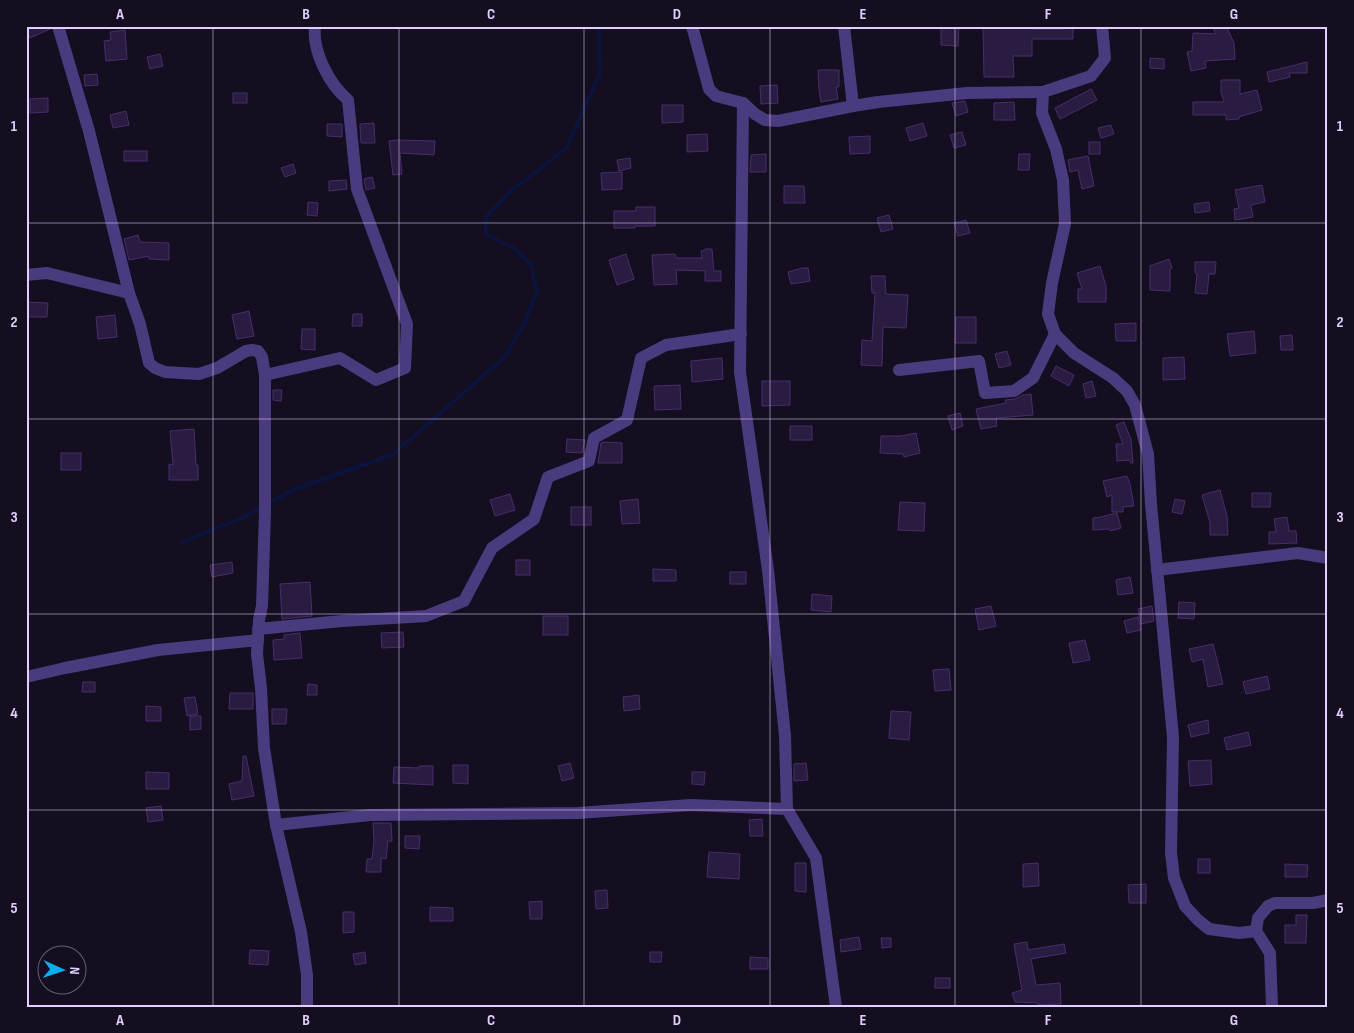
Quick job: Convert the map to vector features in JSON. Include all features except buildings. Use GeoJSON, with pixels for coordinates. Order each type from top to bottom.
{"type":"FeatureCollection","features":[{"type":"Feature","properties":{"kind":"street"},"geometry":{"type":"LineString","coordinates":[[58,26],[89,131],[129,293],[140,324],[149,363],[165,372],[199,374],[217,368],[246,351],[258,351],[262,357],[265,375],[265,512],[262,606],[257,654],[264,748],[276,825],[301,932],[307,975],[307,1007]]}},
{"type":"Feature","properties":{"kind":"street"},"geometry":{"type":"LineString","coordinates":[[265,375],[340,358],[376,380],[405,368],[406,324],[357,189],[348,100],[339,93],[321,62],[315,42],[315,26]]}},
{"type":"Feature","properties":{"kind":"street"},"geometry":{"type":"LineString","coordinates":[[692,26],[709,89],[716,96],[743,103],[765,120],[778,121],[878,102],[967,94],[1043,92],[1091,76],[1105,58],[1102,26]]}},
{"type":"Feature","properties":{"kind":"street"},"geometry":{"type":"LineString","coordinates":[[844,26],[853,106]]}},
{"type":"Feature","properties":{"kind":"street"},"geometry":{"type":"LineString","coordinates":[[1043,92],[1042,113],[1056,149],[1063,180],[1065,224],[1052,283],[1048,314],[1055,334],[1074,353],[1113,378],[1127,391],[1135,406],[1148,454],[1173,737],[1171,853],[1174,878],[1185,906],[1209,929],[1239,933],[1256,931]]}},
{"type":"Feature","properties":{"kind":"street"},"geometry":{"type":"LineString","coordinates":[[743,103],[740,372],[768,570],[785,736],[787,809],[816,858],[836,1007]]}},
{"type":"Feature","properties":{"kind":"street"},"geometry":{"type":"LineString","coordinates":[[26,274],[47,273],[129,293]]}},
{"type":"Feature","properties":{"kind":"street"},"geometry":{"type":"LineString","coordinates":[[26,677],[158,650],[342,621],[426,616],[464,601],[492,548],[534,519],[548,477],[589,461],[594,438],[627,420],[641,358],[666,345],[741,334]]}},
{"type":"Feature","properties":{"kind":"street"},"geometry":{"type":"LineString","coordinates":[[899,370],[979,361],[985,393],[1014,391],[1033,378],[1055,334]]}},
{"type":"Feature","properties":{"kind":"street"},"geometry":{"type":"LineString","coordinates":[[1157,570],[1298,554],[1328,558]]}},
{"type":"Feature","properties":{"kind":"street"},"geometry":{"type":"LineString","coordinates":[[276,825],[370,815],[578,813],[691,805],[787,809]]}},
{"type":"Feature","properties":{"kind":"street"},"geometry":{"type":"LineString","coordinates":[[1272,1007],[1270,953],[1256,931],[1258,918],[1268,906],[1275,903],[1313,903],[1328,900]]}},
{"type":"Feature","properties":{"kind":"waterway"},"geometry":{"type":"LineString","coordinates":[[182,542],[242,518],[295,489],[392,455],[505,357],[525,322],[537,291],[531,264],[512,247],[486,234],[486,217],[513,189],[567,147],[600,73],[599,26]]}}]}
